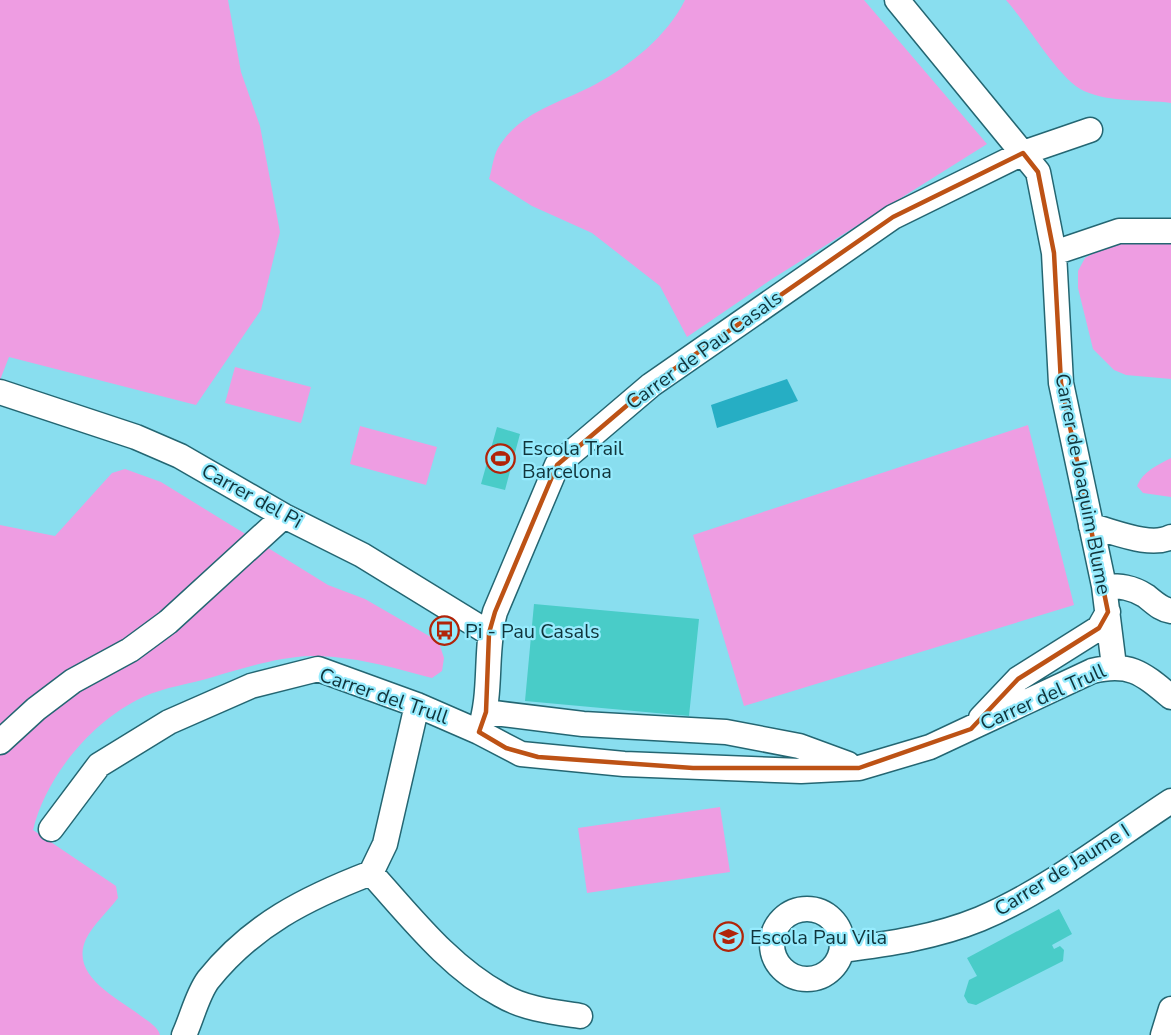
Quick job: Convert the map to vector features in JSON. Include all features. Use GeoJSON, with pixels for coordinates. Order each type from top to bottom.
{"type":"FeatureCollection","features":[{"type":"Feature","properties":{"kind":"street","name":"Carrer de Joaquim Blume"},"geometry":{"type":"LineString","coordinates":[[897,0],[1038,172],[1054,254],[1061,383],[1104,586],[1114,666]]}},
{"type":"Feature","properties":{"kind":"street","name":"Carrer de Pau Casals"},"geometry":{"type":"LineString","coordinates":[[483,722],[489,633],[495,612],[557,465],[651,385],[893,217],[1023,153],[1090,130]]}},
{"type":"Feature","properties":{"kind":"street"},"geometry":{"type":"LineString","coordinates":[[1054,254],[1119,231],[1171,231]]}},
{"type":"Feature","properties":{"kind":"street","name":"Carrer del Pi"},"geometry":{"type":"LineString","coordinates":[[0,392],[159,447],[284,516],[362,555],[489,633]]}},
{"type":"Feature","properties":{"kind":"street"},"geometry":{"type":"LineString","coordinates":[[0,741],[36,709],[73,681],[130,650],[168,622],[284,516]]}},
{"type":"Feature","properties":{"kind":"street"},"geometry":{"type":"LineString","coordinates":[[1091,526],[1147,540],[1164,541],[1171,537]]}},
{"type":"Feature","properties":{"kind":"street"},"geometry":{"type":"LineString","coordinates":[[1104,586],[1124,586],[1143,594],[1157,606],[1171,611]]}},
{"type":"Feature","properties":{"kind":"street","name":"Carrer del Trull"},"geometry":{"type":"LineString","coordinates":[[971,729],[1018,680],[1099,628],[1108,612]]}},
{"type":"Feature","properties":{"kind":"street"},"geometry":{"type":"LineString","coordinates":[[1114,666],[1134,670],[1171,697]]}},
{"type":"Feature","properties":{"kind":"street","name":"Carrer del Trull"},"geometry":{"type":"LineString","coordinates":[[483,722],[506,748],[538,757],[693,768],[801,771],[859,768],[930,747],[1092,671],[1114,666]]}},
{"type":"Feature","properties":{"kind":"street","name":"Carrer del Trull"},"geometry":{"type":"LineString","coordinates":[[51,829],[99,765],[169,722],[251,687],[318,669],[417,705],[483,722],[583,724],[726,732],[799,746],[859,768]]}},
{"type":"Feature","properties":{"kind":"street"},"geometry":{"type":"LineString","coordinates":[[184,1035],[207,982],[261,927],[316,894],[370,873],[385,844],[417,705]]}},
{"type":"Feature","properties":{"kind":"street","name":"Carrer de Jaume I"},"geometry":{"type":"LineString","coordinates":[[842,950],[926,937],[980,919],[1064,871],[1171,801]]}},
{"type":"Feature","properties":{"kind":"street"},"geometry":{"type":"LineString","coordinates":[[370,873],[455,963],[501,996],[542,1011],[580,1016]]}},
{"type":"Feature","properties":{"kind":"street"},"geometry":{"type":"LineString","coordinates":[[1163,1035],[1171,1010]]}},
{"type":"Feature","properties":{"kind":"highlighted area"},"geometry":{"type":"Polygon","coordinates":[[[1023,153],[1038,172],[1054,253],[1061,383],[1108,612],[1099,628],[1018,679],[971,729],[859,768],[693,768],[538,757],[506,748],[479,732],[486,712],[489,633],[495,612],[557,465],[651,385],[893,217],[1023,153]]]}},
{"type":"Feature","properties":{"kind":"shaded area"},"geometry":{"type":"Polygon","coordinates":[[[0,0],[228,0],[241,72],[260,126],[280,232],[261,310],[196,405],[9,357],[0,380],[0,0]]]}},
{"type":"Feature","properties":{"kind":"shaded area"},"geometry":{"type":"Polygon","coordinates":[[[685,0],[864,0],[987,144],[772,279],[687,337],[660,286],[592,233],[532,206],[489,179],[495,155],[507,135],[529,116],[596,84],[635,59],[668,26],[685,0]]]}},
{"type":"Feature","properties":{"kind":"shaded area"},"geometry":{"type":"Polygon","coordinates":[[[1006,0],[1171,0],[1171,103],[1094,95],[1074,85],[1054,63],[1006,0]]]}},
{"type":"Feature","properties":{"kind":"shaded area"},"geometry":{"type":"Polygon","coordinates":[[[1112,243],[1171,243],[1171,379],[1126,375],[1114,370],[1093,349],[1078,288],[1078,271],[1085,258],[1112,243]]]}},
{"type":"Feature","properties":{"kind":"shaded area"},"geometry":{"type":"Polygon","coordinates":[[[235,367],[311,387],[301,423],[225,403],[235,367]]]}},
{"type":"Feature","properties":{"kind":"shaded area"},"geometry":{"type":"Polygon","coordinates":[[[1028,425],[1074,605],[744,706],[693,535],[1028,425]]]}},
{"type":"Feature","properties":{"kind":"shaded area"},"geometry":{"type":"Polygon","coordinates":[[[360,426],[437,447],[426,485],[350,464],[360,426]]]}},
{"type":"Feature","properties":{"kind":"shaded area"},"geometry":{"type":"Polygon","coordinates":[[[1171,458],[1171,497],[1143,493],[1137,486],[1143,476],[1171,458]]]}},
{"type":"Feature","properties":{"kind":"shaded area"},"geometry":{"type":"Polygon","coordinates":[[[125,469],[161,482],[328,585],[365,599],[429,636],[439,643],[444,658],[442,671],[432,678],[342,658],[311,656],[286,658],[151,694],[124,707],[106,720],[89,735],[60,771],[48,790],[33,830],[116,886],[118,898],[86,939],[83,952],[84,964],[98,985],[152,1024],[160,1035],[0,1035],[0,525],[55,536],[112,473],[125,469]]]}},
{"type":"Feature","properties":{"kind":"shaded area"},"geometry":{"type":"Polygon","coordinates":[[[720,807],[730,872],[587,893],[578,828],[720,807]]]}},
{"type":"Feature","properties":{"kind":"water"},"geometry":{"type":"Polygon","coordinates":[[[787,379],[798,401],[717,428],[711,405],[787,379]]]}},
{"type":"Feature","properties":{"kind":"building","name":"Escola Trail Barcelona"},"geometry":{"type":"Polygon","coordinates":[[[497,427],[520,434],[505,490],[481,484],[497,427]]]}},
{"type":"Feature","properties":{"kind":"building"},"geometry":{"type":"Polygon","coordinates":[[[534,604],[699,619],[689,716],[525,701],[534,604]]]}},
{"type":"Feature","properties":{"kind":"building"},"geometry":{"type":"Polygon","coordinates":[[[1059,909],[1072,934],[1052,945],[1054,949],[1060,946],[1064,950],[1063,961],[976,1005],[968,1003],[964,996],[969,980],[977,976],[967,958],[1059,909]]]}},
{"type":"Feature","properties":{"kind":"place","name":"Escola Trail Barcelona"},"geometry":{"type":"Point","coordinates":[501,459]}},
{"type":"Feature","properties":{"kind":"place","name":"Pi - Pau Casals"},"geometry":{"type":"Point","coordinates":[444,631]}},
{"type":"Feature","properties":{"kind":"place","name":"Escola Pau Vila"},"geometry":{"type":"Point","coordinates":[729,937]}}]}
